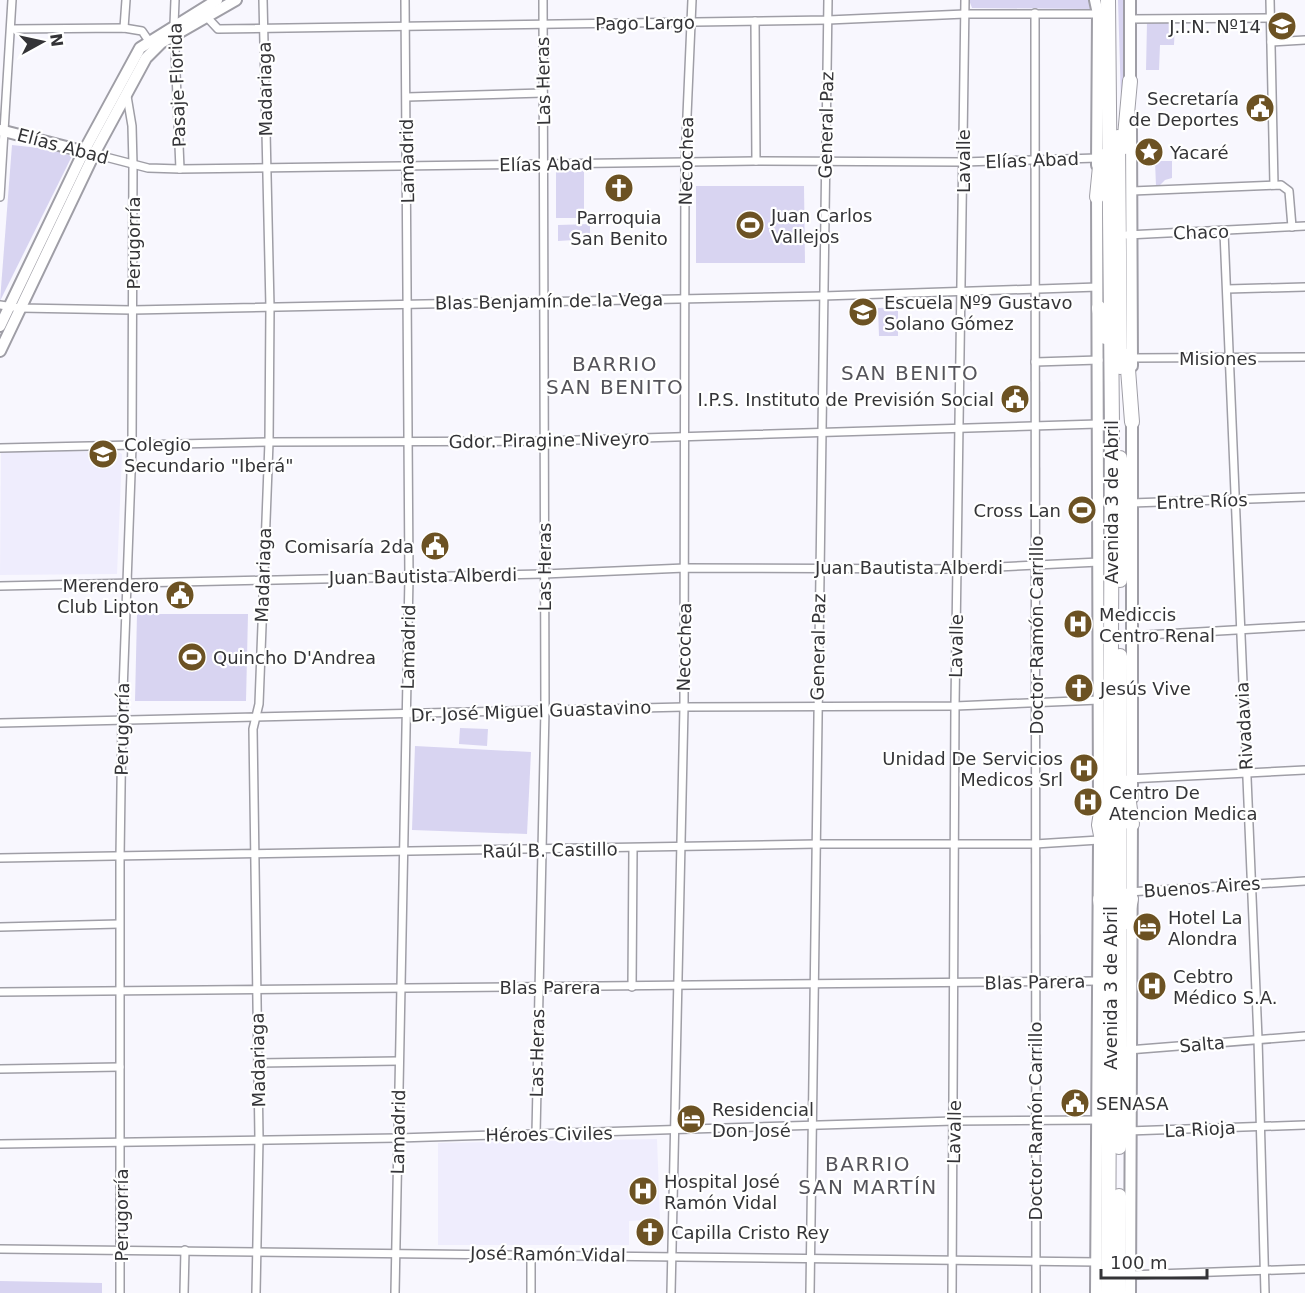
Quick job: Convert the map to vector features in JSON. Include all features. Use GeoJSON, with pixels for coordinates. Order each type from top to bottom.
{"type":"FeatureCollection","features":[{"type":"Feature","properties":{"kind":"highway","name":"Avenida 3 de Abril"},"geometry":{"type":"LineString","coordinates":[[1108,0],[1120,291],[1115,504],[1116,637],[1110,697]]}},
{"type":"Feature","properties":{"kind":"highway","name":"Avenida 3 de Abril"},"geometry":{"type":"LineString","coordinates":[[1115,504],[1105,425],[1116,233],[1116,0]]}},
{"type":"Feature","properties":{"kind":"highway"},"geometry":{"type":"LineString","coordinates":[[1097,197],[1109,59]]}},
{"type":"Feature","properties":{"kind":"highway"},"geometry":{"type":"LineString","coordinates":[[1116,233],[1130,81]]}},
{"type":"Feature","properties":{"kind":"highway"},"geometry":{"type":"LineString","coordinates":[[1120,291],[1132,422]]}},
{"type":"Feature","properties":{"kind":"highway"},"geometry":{"type":"LineString","coordinates":[[1099,308],[1105,332],[1105,425]]}},
{"type":"Feature","properties":{"kind":"highway"},"geometry":{"type":"LineString","coordinates":[[1110,697],[1115,780],[1132,824]]}},
{"type":"Feature","properties":{"kind":"highway"},"geometry":{"type":"LineString","coordinates":[[1110,697],[1115,780],[1099,825],[1114,894],[1126,919],[1115,1008]]}},
{"type":"Feature","properties":{"kind":"highway","name":"Avenida 3 de Abril"},"geometry":{"type":"LineString","coordinates":[[1114,894],[1115,780]]}},
{"type":"Feature","properties":{"kind":"highway"},"geometry":{"type":"LineString","coordinates":[[1114,894],[1115,1008]]}},
{"type":"Feature","properties":{"kind":"highway","name":"Avenida 3 de Abril"},"geometry":{"type":"LineString","coordinates":[[1108,1293],[1113,1268],[1115,1008]]}},
{"type":"Feature","properties":{"kind":"highway","name":"Avenida 3 de Abril"},"geometry":{"type":"LineString","coordinates":[[1113,1268],[1118,1293]]}},
{"type":"Feature","properties":{"kind":"main road"},"geometry":{"type":"LineString","coordinates":[[205,14],[217,0]]}},
{"type":"Feature","properties":{"kind":"main road"},"geometry":{"type":"LineString","coordinates":[[0,326],[134,58],[175,30],[236,0]]}},
{"type":"Feature","properties":{"kind":"main road","name":"Avenida 3 de Abril"},"geometry":{"type":"LineString","coordinates":[[1095,0],[1098,14],[1097,197],[1116,233],[1132,358],[1132,422],[1115,504],[1099,562],[1116,637],[1115,780]]}},
{"type":"Feature","properties":{"kind":"main road","name":"Avenida 3 de Abril"},"geometry":{"type":"LineString","coordinates":[[1105,425],[1099,360],[1098,287],[1132,191],[1130,0]]}},
{"type":"Feature","properties":{"kind":"main road"},"geometry":{"type":"LineString","coordinates":[[89,152],[126,94],[151,45]]}},
{"type":"Feature","properties":{"kind":"main road","name":"Elías Abad"},"geometry":{"type":"LineString","coordinates":[[2,130],[89,152]]}},
{"type":"Feature","properties":{"kind":"main road"},"geometry":{"type":"LineString","coordinates":[[0,351],[10,306]]}},
{"type":"Feature","properties":{"kind":"main road","name":"Avenida 3 de Abril"},"geometry":{"type":"LineString","coordinates":[[1115,1051],[1099,981],[1114,894],[1132,824]]}},
{"type":"Feature","properties":{"kind":"main road","name":"Avenida 3 de Abril"},"geometry":{"type":"LineString","coordinates":[[1096,1293],[1113,1268],[1115,1125],[1114,894],[1099,840],[1099,825]]}},
{"type":"Feature","properties":{"kind":"main road","name":"Avenida 3 de Abril"},"geometry":{"type":"LineString","coordinates":[[1113,1268],[1130,1293]]}},
{"type":"Feature","properties":{"kind":"street"},"geometry":{"type":"LineString","coordinates":[[0,197],[3,77],[11,29],[12,0]]}},
{"type":"Feature","properties":{"kind":"street"},"geometry":{"type":"LineString","coordinates":[[124,28],[126,0]]}},
{"type":"Feature","properties":{"kind":"street","name":"Pasaje Florida"},"geometry":{"type":"LineString","coordinates":[[175,0],[180,169]]}},
{"type":"Feature","properties":{"kind":"street","name":"Madariaga"},"geometry":{"type":"LineString","coordinates":[[256,1293],[259,1138],[253,729],[259,704],[269,442],[270,307],[263,0]]}},
{"type":"Feature","properties":{"kind":"street","name":"Lamadrid"},"geometry":{"type":"LineString","coordinates":[[394,1293],[409,577],[409,304],[405,0]]}},
{"type":"Feature","properties":{"kind":"street","name":"Las Heras"},"geometry":{"type":"LineString","coordinates":[[536,1134],[545,709],[543,0]]}},
{"type":"Feature","properties":{"kind":"street","name":"Necochea"},"geometry":{"type":"LineString","coordinates":[[671,1293],[670,1256],[684,707],[685,162],[692,0]]}},
{"type":"Feature","properties":{"kind":"street","name":"General Paz"},"geometry":{"type":"LineString","coordinates":[[810,1293],[828,0]]}},
{"type":"Feature","properties":{"kind":"street","name":"Lavalle"},"geometry":{"type":"LineString","coordinates":[[952,1293],[955,706],[964,0]]}},
{"type":"Feature","properties":{"kind":"street"},"geometry":{"type":"LineString","coordinates":[[1270,0],[1274,185]]}},
{"type":"Feature","properties":{"kind":"street","name":"Doctor Ramón Carrillo"},"geometry":{"type":"LineString","coordinates":[[1035,13],[1037,160],[1035,1293]]}},
{"type":"Feature","properties":{"kind":"street","name":"Pago Largo"},"geometry":{"type":"LineString","coordinates":[[205,14],[218,29],[690,23],[964,14],[1098,14]]}},
{"type":"Feature","properties":{"kind":"street"},"geometry":{"type":"LineString","coordinates":[[1130,19],[1270,18]]}},
{"type":"Feature","properties":{"kind":"street"},"geometry":{"type":"LineString","coordinates":[[755,21],[756,161]]}},
{"type":"Feature","properties":{"kind":"street"},"geometry":{"type":"LineString","coordinates":[[11,29],[124,28],[142,31],[151,45]]}},
{"type":"Feature","properties":{"kind":"street"},"geometry":{"type":"LineString","coordinates":[[1271,42],[1305,40]]}},
{"type":"Feature","properties":{"kind":"street"},"geometry":{"type":"LineString","coordinates":[[407,97],[543,93]]}},
{"type":"Feature","properties":{"kind":"street","name":"Perugorría"},"geometry":{"type":"LineString","coordinates":[[120,1293],[122,1250],[119,924],[122,719],[132,446],[133,165],[132,126],[126,94]]}},
{"type":"Feature","properties":{"kind":"street","name":"Elías Abad"},"geometry":{"type":"LineString","coordinates":[[89,152],[148,168],[180,169],[756,161],[963,162],[1097,158]]}},
{"type":"Feature","properties":{"kind":"street"},"geometry":{"type":"LineString","coordinates":[[1132,191],[1281,185],[1289,191],[1292,227]]}},
{"type":"Feature","properties":{"kind":"street","name":"Chaco"},"geometry":{"type":"LineString","coordinates":[[1116,233],[1224,232],[1305,226]]}},
{"type":"Feature","properties":{"kind":"street","name":"Rivadavia"},"geometry":{"type":"LineString","coordinates":[[1224,232],[1236,501],[1239,630],[1262,1126],[1265,1293]]}},
{"type":"Feature","properties":{"kind":"street","name":"Blas Benjamín de la Vega"},"geometry":{"type":"LineString","coordinates":[[10,306],[132,310],[684,297],[823,296],[1098,287]]}},
{"type":"Feature","properties":{"kind":"street"},"geometry":{"type":"LineString","coordinates":[[1227,289],[1305,287]]}},
{"type":"Feature","properties":{"kind":"street","name":"Misiones"},"geometry":{"type":"LineString","coordinates":[[1132,358],[1305,357]]}},
{"type":"Feature","properties":{"kind":"street"},"geometry":{"type":"LineString","coordinates":[[1035,362],[1099,360]]}},
{"type":"Feature","properties":{"kind":"street","name":"Gdor. Piragine Niveyro"},"geometry":{"type":"LineString","coordinates":[[0,448],[269,442],[545,441],[1105,425]]}},
{"type":"Feature","properties":{"kind":"street","name":"Entre Ríos"},"geometry":{"type":"LineString","coordinates":[[1115,504],[1305,497]]}},
{"type":"Feature","properties":{"kind":"street","name":"Juan Bautista Alberdi"},"geometry":{"type":"LineString","coordinates":[[0,586],[544,574],[685,568],[957,569],[1036,567],[1099,562]]}},
{"type":"Feature","properties":{"kind":"street"},"geometry":{"type":"LineString","coordinates":[[1116,637],[1305,626]]}},
{"type":"Feature","properties":{"kind":"street","name":"Dr. José Miguel Guastavino"},"geometry":{"type":"LineString","coordinates":[[0,723],[545,709],[955,706],[1110,697]]}},
{"type":"Feature","properties":{"kind":"street"},"geometry":{"type":"LineString","coordinates":[[1115,780],[1305,770]]}},
{"type":"Feature","properties":{"kind":"street","name":"Raúl B. Castillo"},"geometry":{"type":"LineString","coordinates":[[0,858],[680,849],[817,844],[1035,844],[1099,840]]}},
{"type":"Feature","properties":{"kind":"street"},"geometry":{"type":"LineString","coordinates":[[632,987],[633,849]]}},
{"type":"Feature","properties":{"kind":"street","name":"Buenos Aires"},"geometry":{"type":"LineString","coordinates":[[1114,894],[1305,881]]}},
{"type":"Feature","properties":{"kind":"street"},"geometry":{"type":"LineString","coordinates":[[0,927],[119,924]]}},
{"type":"Feature","properties":{"kind":"street","name":"Blas Parera"},"geometry":{"type":"LineString","coordinates":[[0,992],[1099,981]]}},
{"type":"Feature","properties":{"kind":"street","name":"Salta"},"geometry":{"type":"LineString","coordinates":[[1115,1051],[1305,1036]]}},
{"type":"Feature","properties":{"kind":"street"},"geometry":{"type":"LineString","coordinates":[[258,1063],[399,1061]]}},
{"type":"Feature","properties":{"kind":"street"},"geometry":{"type":"LineString","coordinates":[[0,1069],[120,1067]]}},
{"type":"Feature","properties":{"kind":"street","name":"Héroes Civiles"},"geometry":{"type":"LineString","coordinates":[[0,1144],[259,1138],[398,1138],[954,1121],[1034,1120],[1115,1125]]}},
{"type":"Feature","properties":{"kind":"street","name":"La Rioja"},"geometry":{"type":"LineString","coordinates":[[1115,1125],[1305,1125]]}},
{"type":"Feature","properties":{"kind":"street","name":"José Ramón Vidal"},"geometry":{"type":"LineString","coordinates":[[0,1249],[1035,1260],[1113,1268],[1264,1271],[1305,1269]]}},
{"type":"Feature","properties":{"kind":"street"},"geometry":{"type":"LineString","coordinates":[[184,1293],[185,1250]]}},
{"type":"Feature","properties":{"kind":"street"},"geometry":{"type":"LineString","coordinates":[[531,1255],[531,1293]]}},
{"type":"Feature","properties":{"kind":"shaded area"},"geometry":{"type":"Polygon","coordinates":[[[969,0],[1091,0],[1092,9],[972,8],[969,0]]]}},
{"type":"Feature","properties":{"kind":"shaded area"},"geometry":{"type":"Polygon","coordinates":[[[1118,0],[1127,0],[1126,99],[1122,134],[1118,0]]]}},
{"type":"Feature","properties":{"kind":"shaded area"},"geometry":{"type":"Polygon","coordinates":[[[1147,22],[1175,23],[1174,45],[1160,45],[1159,70],[1146,70],[1147,22]]]}},
{"type":"Feature","properties":{"kind":"shaded area"},"geometry":{"type":"Polygon","coordinates":[[[12,145],[48,149],[72,156],[0,301],[12,145]]]}},
{"type":"Feature","properties":{"kind":"shaded area"},"geometry":{"type":"Polygon","coordinates":[[[1155,161],[1172,161],[1172,178],[1165,180],[1159,186],[1156,186],[1155,161]]]}},
{"type":"Feature","properties":{"kind":"shaded area"},"geometry":{"type":"Polygon","coordinates":[[[556,170],[584,170],[584,218],[556,218],[556,170]]]}},
{"type":"Feature","properties":{"kind":"shaded area","name":"Juan Carlos Vallejos"},"geometry":{"type":"Polygon","coordinates":[[[696,186],[804,186],[805,263],[696,263],[696,186]]]}},
{"type":"Feature","properties":{"kind":"shaded area"},"geometry":{"type":"Polygon","coordinates":[[[590,224],[590,239],[558,241],[558,225],[590,224]]]}},
{"type":"Feature","properties":{"kind":"shaded area"},"geometry":{"type":"Polygon","coordinates":[[[898,307],[898,336],[879,336],[878,308],[898,307]]]}},
{"type":"Feature","properties":{"kind":"shaded area"},"geometry":{"type":"Polygon","coordinates":[[[117,451],[122,454],[117,574],[0,575],[1,452],[117,451]]]}},
{"type":"Feature","properties":{"kind":"shaded area","name":"Quincho D'Andrea"},"geometry":{"type":"Polygon","coordinates":[[[137,614],[248,614],[246,701],[135,701],[137,614]]]}},
{"type":"Feature","properties":{"kind":"shaded area"},"geometry":{"type":"Polygon","coordinates":[[[460,728],[488,729],[487,746],[459,744],[460,728]]]}},
{"type":"Feature","properties":{"kind":"shaded area"},"geometry":{"type":"Polygon","coordinates":[[[415,746],[531,752],[527,834],[412,830],[415,746]]]}},
{"type":"Feature","properties":{"kind":"shaded area"},"geometry":{"type":"Polygon","coordinates":[[[657,1139],[660,1219],[629,1221],[629,1245],[438,1245],[438,1143],[657,1139]]]}},
{"type":"Feature","properties":{"kind":"shaded area"},"geometry":{"type":"Polygon","coordinates":[[[0,1281],[102,1283],[102,1293],[0,1293],[0,1281]]]}},
{"type":"Feature","properties":{"kind":"place","name":"J.I.N. Nº14"},"geometry":{"type":"Point","coordinates":[1282,26]}},
{"type":"Feature","properties":{"kind":"place","name":"Secretaría de Deportes"},"geometry":{"type":"Point","coordinates":[1260,108]}},
{"type":"Feature","properties":{"kind":"place","name":"Yacaré"},"geometry":{"type":"Point","coordinates":[1149,152]}},
{"type":"Feature","properties":{"kind":"place","name":"Parroquia San Benito"},"geometry":{"type":"Point","coordinates":[619,188]}},
{"type":"Feature","properties":{"kind":"place","name":"Juan Carlos Vallejos"},"geometry":{"type":"Point","coordinates":[750,225]}},
{"type":"Feature","properties":{"kind":"place","name":"Escuela Nº9 Gustavo Solano Gómez"},"geometry":{"type":"Point","coordinates":[863,312]}},
{"type":"Feature","properties":{"kind":"place","name":"I.P.S. Instituto de Previsión Social"},"geometry":{"type":"Point","coordinates":[1015,399]}},
{"type":"Feature","properties":{"kind":"place","name":"Colegio Secundario \"Iberá\""},"geometry":{"type":"Point","coordinates":[103,454]}},
{"type":"Feature","properties":{"kind":"place","name":"Cross Lan"},"geometry":{"type":"Point","coordinates":[1082,510]}},
{"type":"Feature","properties":{"kind":"place","name":"Comisaría 2da"},"geometry":{"type":"Point","coordinates":[435,546]}},
{"type":"Feature","properties":{"kind":"place","name":"Merendero Club Lipton"},"geometry":{"type":"Point","coordinates":[180,595]}},
{"type":"Feature","properties":{"kind":"place","name":"Mediccis Centro Renal"},"geometry":{"type":"Point","coordinates":[1078,624]}},
{"type":"Feature","properties":{"kind":"place","name":"Quincho D'Andrea"},"geometry":{"type":"Point","coordinates":[192,657]}},
{"type":"Feature","properties":{"kind":"place","name":"Jesús Vive"},"geometry":{"type":"Point","coordinates":[1079,688]}},
{"type":"Feature","properties":{"kind":"place","name":"Unidad De Servicios Medicos Srl"},"geometry":{"type":"Point","coordinates":[1084,768]}},
{"type":"Feature","properties":{"kind":"place","name":"Centro De Atencion Medica"},"geometry":{"type":"Point","coordinates":[1088,802]}},
{"type":"Feature","properties":{"kind":"place","name":"Hotel La Alondra"},"geometry":{"type":"Point","coordinates":[1147,927]}},
{"type":"Feature","properties":{"kind":"place","name":"Cebtro Médico S.A."},"geometry":{"type":"Point","coordinates":[1152,986]}},
{"type":"Feature","properties":{"kind":"place","name":"SENASA"},"geometry":{"type":"Point","coordinates":[1075,1103]}},
{"type":"Feature","properties":{"kind":"place","name":"Residencial Don José"},"geometry":{"type":"Point","coordinates":[691,1119]}},
{"type":"Feature","properties":{"kind":"place","name":"Hospital José Ramón Vidal"},"geometry":{"type":"Point","coordinates":[643,1191]}},
{"type":"Feature","properties":{"kind":"place","name":"Capilla Cristo Rey"},"geometry":{"type":"Point","coordinates":[650,1232]}},
{"type":"Feature","properties":{"kind":"district","name":"SAN BENITO"},"geometry":{"type":"Point","coordinates":[910,373]}},
{"type":"Feature","properties":{"kind":"district","name":"BARRIO SAN BENITO"},"geometry":{"type":"Point","coordinates":[615,376]}},
{"type":"Feature","properties":{"kind":"district","name":"BARRIO SAN MARTÍN"},"geometry":{"type":"Point","coordinates":[868,1176]}}]}
